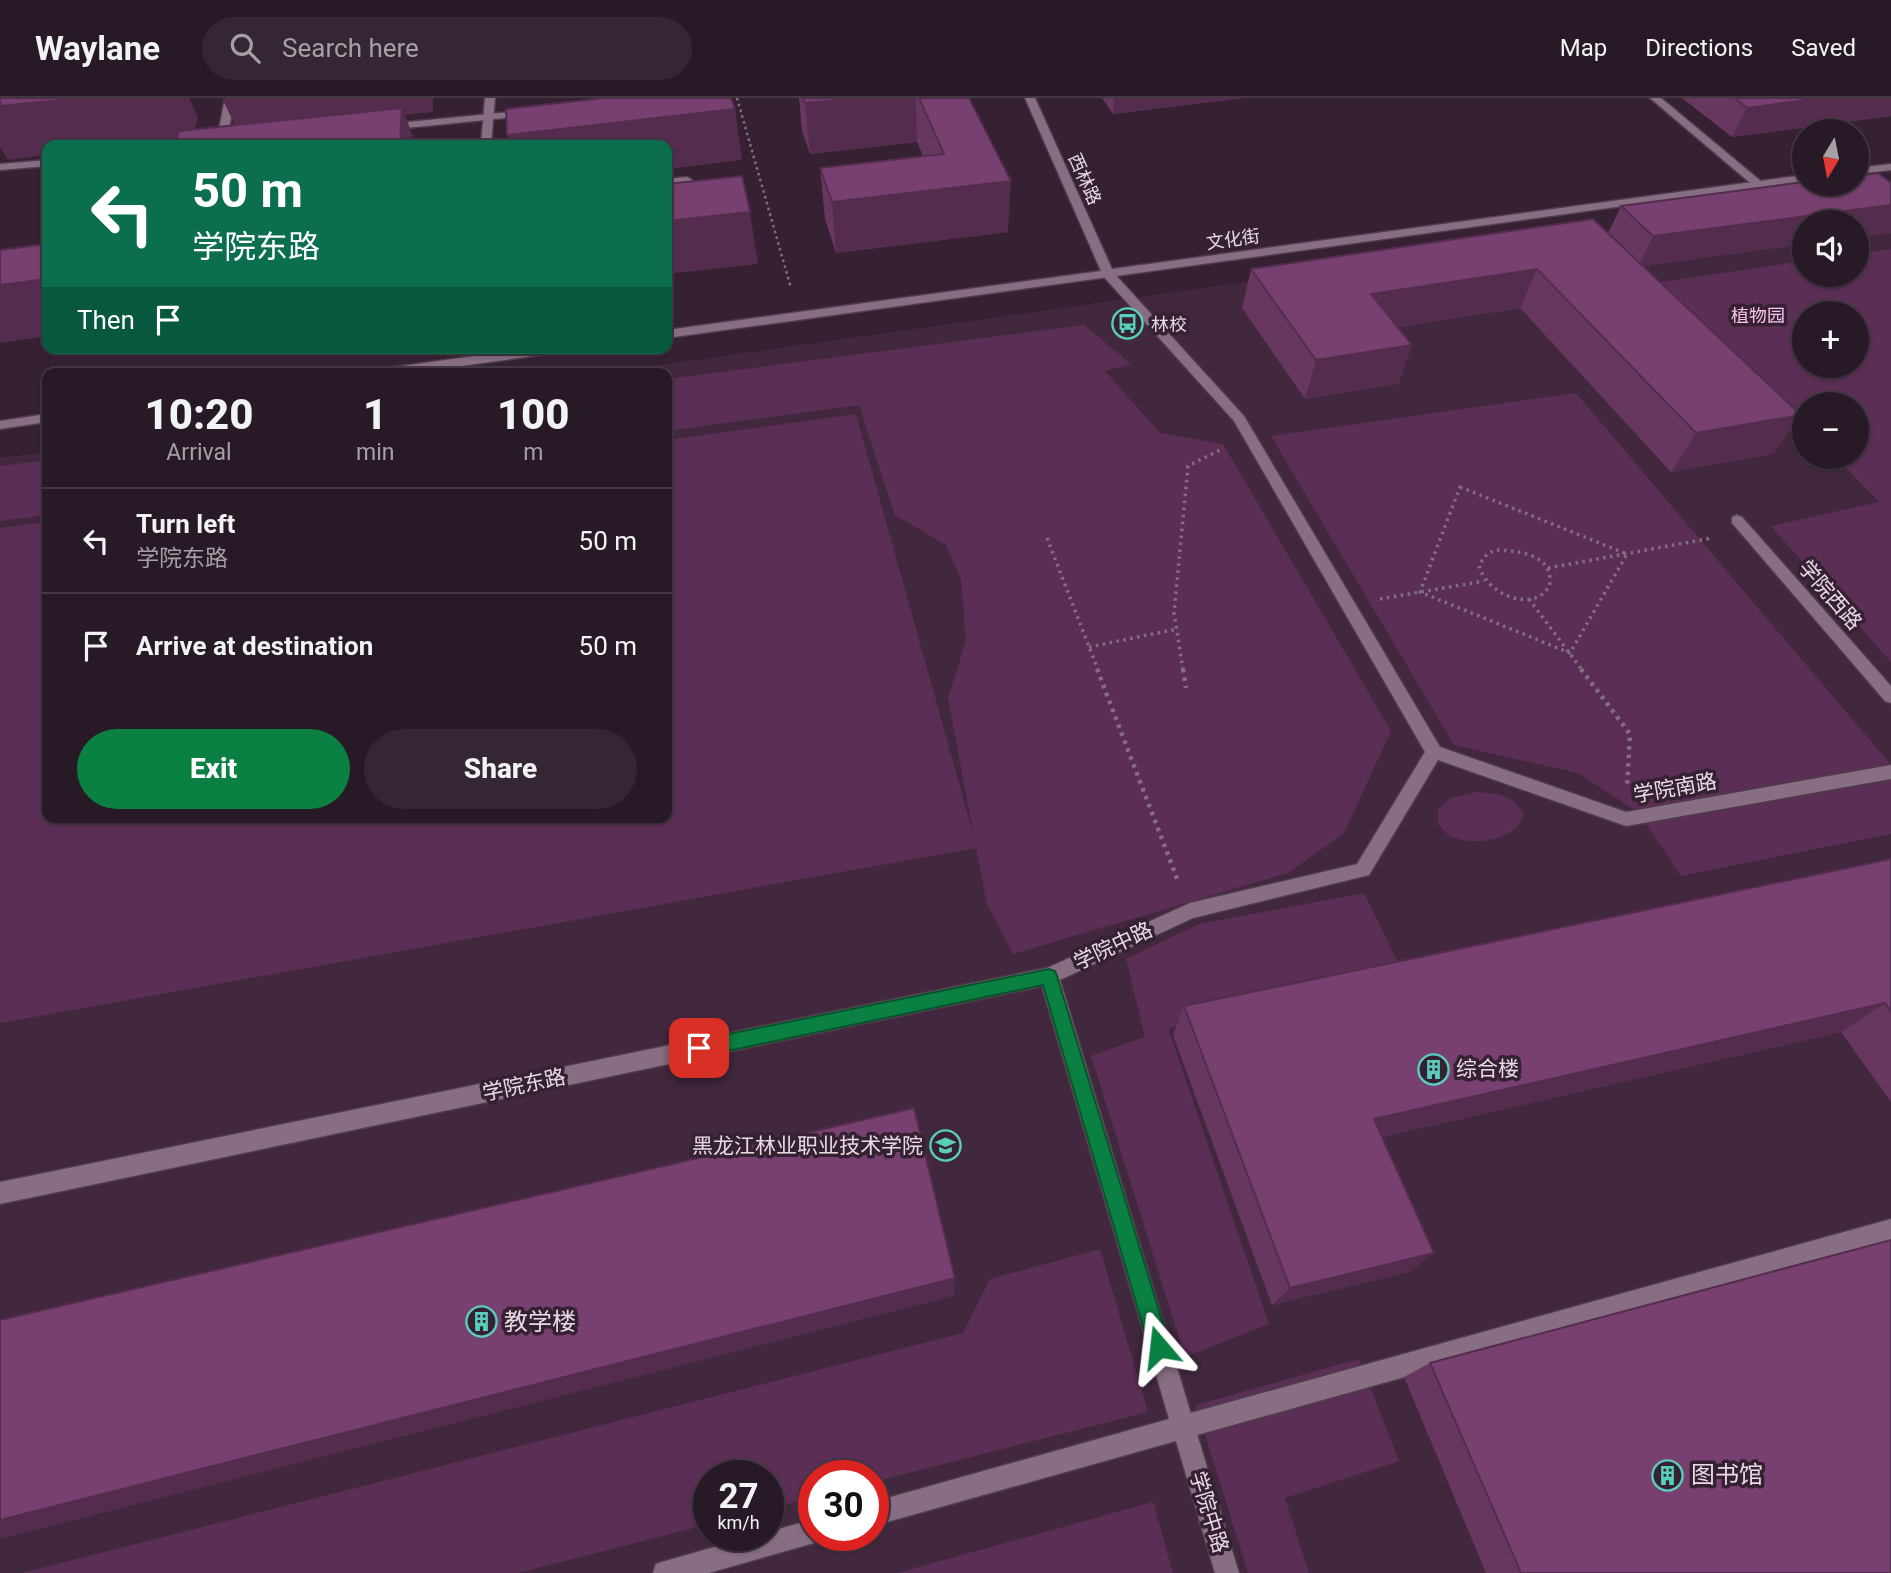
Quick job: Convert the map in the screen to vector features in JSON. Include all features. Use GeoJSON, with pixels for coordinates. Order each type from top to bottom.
{"type":"FeatureCollection","features":[{"type":"Feature","properties":{"kind":"street"},"geometry":{"type":"LineString","coordinates":[[221,140],[230,98]]}},
{"type":"Feature","properties":{"kind":"street"},"geometry":{"type":"LineString","coordinates":[[486,140],[490,98]]}},
{"type":"Feature","properties":{"kind":"street","name":"西林路"},"geometry":{"type":"LineString","coordinates":[[1030,98],[1108,274],[1240,419],[1434,752]]}},
{"type":"Feature","properties":{"kind":"street"},"geometry":{"type":"LineString","coordinates":[[1656,98],[1759,185]]}},
{"type":"Feature","properties":{"kind":"street"},"geometry":{"type":"LineString","coordinates":[[379,128],[543,112]]}},
{"type":"Feature","properties":{"kind":"street"},"geometry":{"type":"LineString","coordinates":[[0,167],[42,163]]}},
{"type":"Feature","properties":{"kind":"street"},"geometry":{"type":"LineString","coordinates":[[1869,170],[1891,167]]}},
{"type":"Feature","properties":{"kind":"street"},"geometry":{"type":"LineString","coordinates":[[672,182],[688,180]]}},
{"type":"Feature","properties":{"kind":"street","name":"文化街"},"geometry":{"type":"LineString","coordinates":[[672,333],[1792,180]]}},
{"type":"Feature","properties":{"kind":"street"},"geometry":{"type":"LineString","coordinates":[[407,368],[479,354]]}},
{"type":"Feature","properties":{"kind":"street"},"geometry":{"type":"LineString","coordinates":[[0,425],[42,419]]}},
{"type":"Feature","properties":{"kind":"street","name":"学院西路"},"geometry":{"type":"LineString","coordinates":[[1742,526],[1891,697]]}},
{"type":"Feature","properties":{"kind":"street","name":"学院南路"},"geometry":{"type":"LineString","coordinates":[[1434,752],[1626,819],[1891,772]]}},
{"type":"Feature","properties":{"kind":"street","name":"学院中路"},"geometry":{"type":"LineString","coordinates":[[1227,1573],[1049,976],[1190,911],[1363,870],[1434,752]]}},
{"type":"Feature","properties":{"kind":"street","name":"学院东路"},"geometry":{"type":"LineString","coordinates":[[0,1193],[1049,976]]}},
{"type":"Feature","properties":{"kind":"street"},"geometry":{"type":"LineString","coordinates":[[889,1510],[1891,1230]]}},
{"type":"Feature","properties":{"kind":"street"},"geometry":{"type":"LineString","coordinates":[[665,1573],[798,1536]]}},
{"type":"Feature","properties":{"kind":"path"},"geometry":{"type":"LineString","coordinates":[[737,98],[799,316]]}},
{"type":"Feature","properties":{"kind":"path"},"geometry":{"type":"LineString","coordinates":[[1186,688],[1174,613],[1188,466],[1250,436]]}},
{"type":"Feature","properties":{"kind":"path"},"geometry":{"type":"LineString","coordinates":[[1420,592],[1460,487],[1627,554]]}},
{"type":"Feature","properties":{"kind":"path"},"geometry":{"type":"LineString","coordinates":[[1548,568],[1627,554],[1742,526]]}},
{"type":"Feature","properties":{"kind":"path"},"geometry":{"type":"LineString","coordinates":[[1046,538],[1190,911]]}},
{"type":"Feature","properties":{"kind":"path"},"geometry":{"type":"LineString","coordinates":[[1497,550],[1519,550],[1540,560],[1548,568],[1552,584],[1540,596],[1529,599],[1504,594],[1484,581],[1479,565],[1482,558],[1497,550]]}},
{"type":"Feature","properties":{"kind":"path"},"geometry":{"type":"LineString","coordinates":[[1570,653],[1627,554]]}},
{"type":"Feature","properties":{"kind":"path"},"geometry":{"type":"LineString","coordinates":[[1348,604],[1484,581]]}},
{"type":"Feature","properties":{"kind":"path"},"geometry":{"type":"LineString","coordinates":[[1420,592],[1570,653]]}},
{"type":"Feature","properties":{"kind":"path"},"geometry":{"type":"LineString","coordinates":[[1529,599],[1630,734],[1626,819]]}},
{"type":"Feature","properties":{"kind":"path"},"geometry":{"type":"LineString","coordinates":[[1089,647],[1177,629]]}},
{"type":"Feature","properties":{"kind":"shaded area","name":"黑龙江林业职业技术学院"},"geometry":{"type":"Polygon","coordinates":[[[1873,193],[1891,208],[1891,1573],[0,1573],[0,458],[42,453],[42,823],[672,823],[672,368],[639,368],[1852,196],[1869,196],[1873,193]]]}},
{"type":"Feature","properties":{"kind":"green space","name":"植物园"},"geometry":{"type":"Polygon","coordinates":[[[1891,249],[1891,662],[1771,526],[1879,502],[1847,469],[1869,469],[1869,392],[1792,392],[1792,414],[1661,282],[1792,263],[1792,287],[1869,287],[1869,252],[1891,249]]]}},
{"type":"Feature","properties":{"kind":"green space"},"geometry":{"type":"Polygon","coordinates":[[[1084,325],[1131,364],[1105,371],[1160,433],[1223,444],[1391,731],[1344,833],[1288,873],[1013,954],[987,904],[976,848],[0,1023],[0,528],[42,523],[42,823],[672,823],[672,439],[856,414],[974,837],[948,698],[966,641],[961,579],[946,545],[895,515],[859,405],[672,430],[672,378],[1084,325]]]}},
{"type":"Feature","properties":{"kind":"green space"},"geometry":{"type":"Polygon","coordinates":[[[1576,393],[1891,765],[1891,834],[1681,876],[1638,812],[1578,773],[1454,745],[1271,436],[1576,393]]]}},
{"type":"Feature","properties":{"kind":"green space"},"geometry":{"type":"Polygon","coordinates":[[[42,461],[42,516],[0,521],[0,466],[42,461]]]}},
{"type":"Feature","properties":{"kind":"green space"},"geometry":{"type":"Polygon","coordinates":[[[1477,792],[1498,795],[1515,802],[1524,814],[1520,823],[1504,836],[1482,841],[1448,835],[1438,824],[1438,810],[1450,798],[1477,792]]]}},
{"type":"Feature","properties":{"kind":"green space"},"geometry":{"type":"Polygon","coordinates":[[[1364,893],[1404,975],[1168,1028],[1269,1324],[1185,1357],[1091,1056],[1145,1037],[1126,959],[1199,924],[1364,893]]]}},
{"type":"Feature","properties":{"kind":"green space"},"geometry":{"type":"Polygon","coordinates":[[[1100,1249],[1148,1412],[889,1478],[889,1460],[798,1460],[798,1501],[784,1505],[784,1460],[693,1460],[693,1528],[518,1573],[22,1573],[963,1333],[990,1279],[1100,1249]]]}},
{"type":"Feature","properties":{"kind":"green space"},"geometry":{"type":"Polygon","coordinates":[[[1359,1359],[1399,1461],[1285,1498],[1309,1573],[1248,1573],[1196,1405],[1359,1359]]]}},
{"type":"Feature","properties":{"kind":"green space"},"geometry":{"type":"Polygon","coordinates":[[[1153,1502],[1173,1573],[897,1573],[1153,1502]]]}},
{"type":"Feature","properties":{"kind":"building"},"geometry":{"type":"Polygon","coordinates":[[[0,98],[80,98],[0,106],[0,98]]]}},
{"type":"Feature","properties":{"kind":"building"},"geometry":{"type":"Polygon","coordinates":[[[604,98],[731,98],[735,109],[507,135],[506,109],[604,98]]]}},
{"type":"Feature","properties":{"kind":"building"},"geometry":{"type":"Polygon","coordinates":[[[803,98],[857,98],[805,103],[803,98]]]}},
{"type":"Feature","properties":{"kind":"building"},"geometry":{"type":"Polygon","coordinates":[[[919,98],[969,98],[1011,181],[832,202],[820,168],[944,154],[919,98]]]}},
{"type":"Feature","properties":{"kind":"building"},"geometry":{"type":"Polygon","coordinates":[[[1735,98],[1821,98],[1747,108],[1735,98]]]}},
{"type":"Feature","properties":{"kind":"building"},"geometry":{"type":"Polygon","coordinates":[[[402,108],[400,140],[176,140],[179,131],[402,108]]]}},
{"type":"Feature","properties":{"kind":"building"},"geometry":{"type":"Polygon","coordinates":[[[1878,173],[1891,183],[1891,205],[1853,210],[1792,210],[1792,218],[1653,236],[1621,206],[1792,184],[1792,196],[1869,196],[1869,174],[1878,173]]]}},
{"type":"Feature","properties":{"kind":"building"},"geometry":{"type":"Polygon","coordinates":[[[742,176],[750,212],[672,220],[672,183],[742,176]]]}},
{"type":"Feature","properties":{"kind":"building"},"geometry":{"type":"Polygon","coordinates":[[[1593,219],[1792,407],[1792,417],[1696,433],[1537,269],[1371,294],[1412,345],[1316,360],[1251,269],[1593,219]]]}},
{"type":"Feature","properties":{"kind":"building"},"geometry":{"type":"Polygon","coordinates":[[[42,245],[42,280],[0,285],[0,250],[42,245]]]}},
{"type":"Feature","properties":{"kind":"building","name":"综合楼"},"geometry":{"type":"Polygon","coordinates":[[[1891,859],[1891,1012],[1885,1003],[1374,1119],[1434,1253],[1290,1288],[1184,1006],[1891,859]]]}},
{"type":"Feature","properties":{"kind":"building","name":"教学楼"},"geometry":{"type":"Polygon","coordinates":[[[914,1108],[955,1278],[0,1520],[0,1320],[914,1108]]]}},
{"type":"Feature","properties":{"kind":"building","name":"图书馆"},"geometry":{"type":"Polygon","coordinates":[[[1891,1240],[1891,1573],[1521,1573],[1430,1363],[1891,1240]]]}},
{"type":"Feature","properties":{"kind":"place","name":"林校"},"geometry":{"type":"Point","coordinates":[1128,324]}},
{"type":"Feature","properties":{"kind":"place","name":"综合楼"},"geometry":{"type":"Point","coordinates":[1433,1069]}},
{"type":"Feature","properties":{"kind":"place","name":"黑龙江林业职业技术学院"},"geometry":{"type":"Point","coordinates":[946,1146]}},
{"type":"Feature","properties":{"kind":"place","name":"教学楼"},"geometry":{"type":"Point","coordinates":[481,1322]}},
{"type":"Feature","properties":{"kind":"place","name":"图书馆"},"geometry":{"type":"Point","coordinates":[1668,1475]}},
{"type":"Feature","properties":{"kind":"route"},"geometry":{"type":"LineString","coordinates":[[699,1048],[1049,976],[1159,1347]]}}]}
